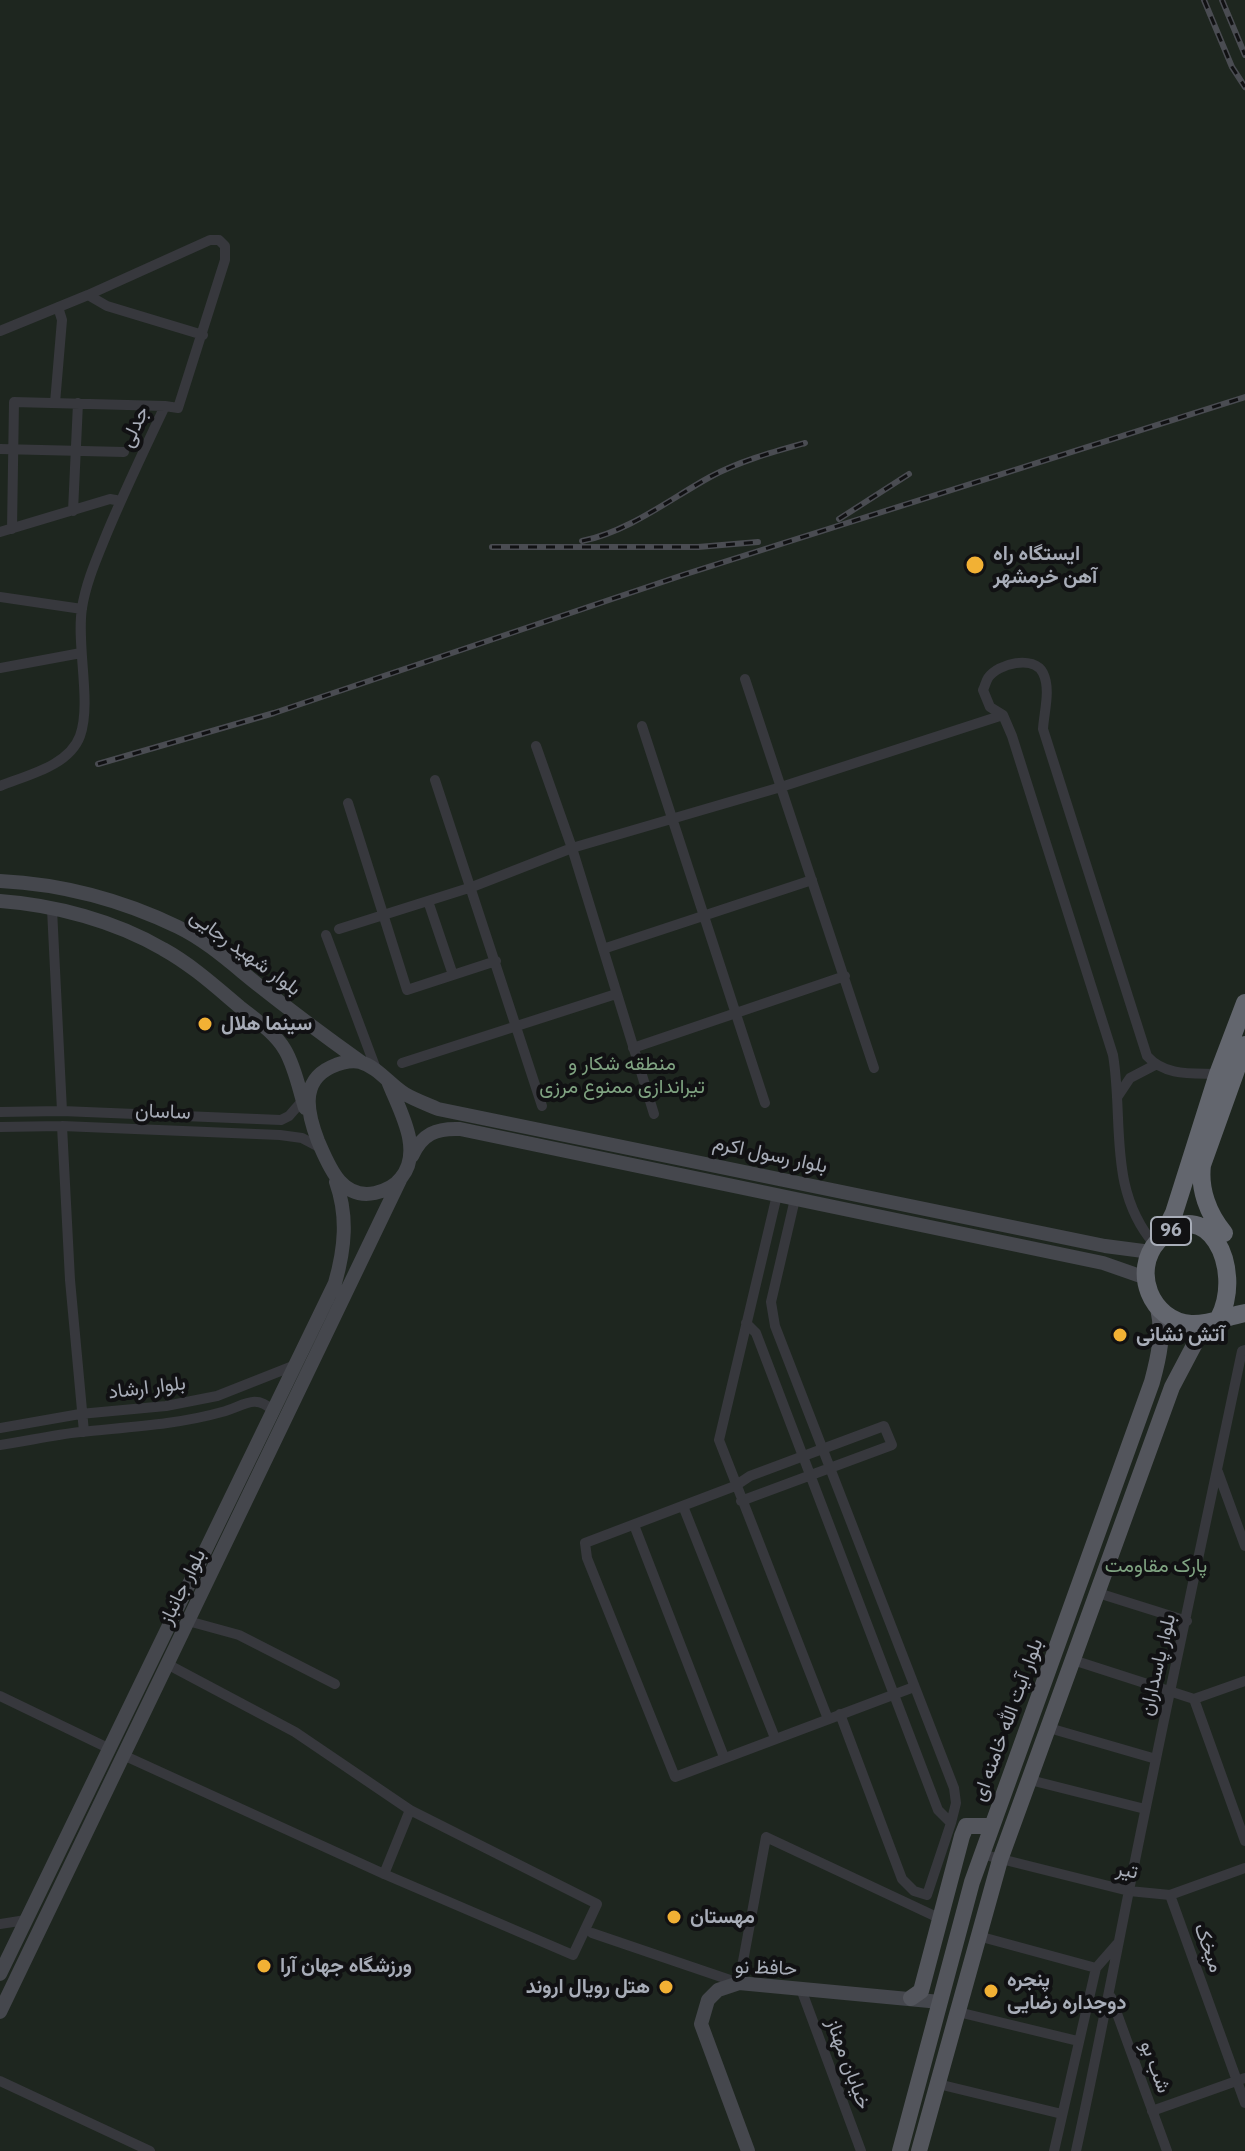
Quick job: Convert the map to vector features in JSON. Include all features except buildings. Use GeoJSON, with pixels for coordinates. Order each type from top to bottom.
{"type":"FeatureCollection","features":[{"type":"Feature","properties":{"kind":"highway","name":"96"},"geometry":{"type":"LineString","coordinates":[[1146,1278],[1156,1245],[1174,1213],[1218,1074],[1245,1003]]}},
{"type":"Feature","properties":{"kind":"highway","name":"96"},"geometry":{"type":"LineString","coordinates":[[1231,1317],[1244,1285],[1242,1257],[1215,1222],[1201,1178],[1202,1165],[1245,1045]]}},
{"type":"Feature","properties":{"kind":"highway","name":"96"},"geometry":{"type":"LineString","coordinates":[[1156,1245],[1173,1229],[1187,1225],[1214,1228],[1226,1235]]}},
{"type":"Feature","properties":{"kind":"highway"},"geometry":{"type":"LineString","coordinates":[[1146,1278],[1158,1308],[1177,1321],[1188,1324],[1231,1317]]}},
{"type":"Feature","properties":{"kind":"main road","name":"بلوار شهید رجایی"},"geometry":{"type":"LineString","coordinates":[[0,881],[32,882],[91,895],[132,907],[180,928],[361,1062]]}},
{"type":"Feature","properties":{"kind":"main road"},"geometry":{"type":"LineString","coordinates":[[0,901],[28,903],[121,929],[162,948],[200,973],[257,1021],[285,1050],[309,1119],[335,1178],[344,1187],[365,1194],[391,1187],[401,1178],[410,1160],[411,1146],[382,1076],[361,1062],[334,1065],[314,1080],[309,1093],[309,1119]]}},
{"type":"Feature","properties":{"kind":"main road"},"geometry":{"type":"LineString","coordinates":[[257,1021],[276,999]]}},
{"type":"Feature","properties":{"kind":"main road","name":"بلوار رسول اکرم"},"geometry":{"type":"LineString","coordinates":[[382,1076],[405,1094],[438,1109],[1105,1246],[1156,1245]]}},
{"type":"Feature","properties":{"kind":"main road","name":"بلوار رسول اکرم"},"geometry":{"type":"LineString","coordinates":[[410,1160],[418,1143],[429,1133],[442,1128],[460,1129],[1103,1263],[1146,1278]]}},
{"type":"Feature","properties":{"kind":"main road"},"geometry":{"type":"LineString","coordinates":[[755,1190],[759,1175]]}},
{"type":"Feature","properties":{"kind":"main road","name":"بلوار جانباز"},"geometry":{"type":"LineString","coordinates":[[0,1974],[335,1283],[341,1261],[344,1212],[335,1178]]}},
{"type":"Feature","properties":{"kind":"main road","name":"بلوار جانباز"},"geometry":{"type":"LineString","coordinates":[[0,2012],[401,1178]]}},
{"type":"Feature","properties":{"kind":"main road","name":"بلوار آیت الله خامنه ای"},"geometry":{"type":"LineString","coordinates":[[900,2151],[990,1826],[1152,1382],[1161,1349],[1162,1323],[1158,1308]]}},
{"type":"Feature","properties":{"kind":"main road","name":"بلوار آیت الله خامنه ای"},"geometry":{"type":"LineString","coordinates":[[919,2151],[1000,1860],[1172,1387],[1201,1332],[1231,1317]]}},
{"type":"Feature","properties":{"kind":"main road"},"geometry":{"type":"LineString","coordinates":[[108,1748],[123,1755]]}},
{"type":"Feature","properties":{"kind":"main road"},"geometry":{"type":"LineString","coordinates":[[911,1998],[921,1991],[966,1826],[990,1826]]}},
{"type":"Feature","properties":{"kind":"main road","name":"حافظ نو"},"geometry":{"type":"LineString","coordinates":[[748,2151],[702,2035],[701,2024],[708,2000],[718,1990],[739,1983],[940,2002]]}},
{"type":"Feature","properties":{"kind":"street","name":"جدلی"},"geometry":{"type":"LineString","coordinates":[[0,331],[210,240],[219,240],[225,246],[225,260],[178,408],[165,406],[91,572],[82,609],[84,706],[80,736],[67,756],[0,786]]}},
{"type":"Feature","properties":{"kind":"street"},"geometry":{"type":"LineString","coordinates":[[88,295],[107,306],[203,335]]}},
{"type":"Feature","properties":{"kind":"street"},"geometry":{"type":"LineString","coordinates":[[55,403],[62,320],[58,307]]}},
{"type":"Feature","properties":{"kind":"street"},"geometry":{"type":"LineString","coordinates":[[12,529],[14,402],[165,406]]}},
{"type":"Feature","properties":{"kind":"street"},"geometry":{"type":"LineString","coordinates":[[73,511],[78,403]]}},
{"type":"Feature","properties":{"kind":"street"},"geometry":{"type":"LineString","coordinates":[[0,449],[124,452]]}},
{"type":"Feature","properties":{"kind":"street"},"geometry":{"type":"LineString","coordinates":[[0,532],[110,499],[121,501]]}},
{"type":"Feature","properties":{"kind":"street"},"geometry":{"type":"LineString","coordinates":[[0,597],[82,609]]}},
{"type":"Feature","properties":{"kind":"street"},"geometry":{"type":"LineString","coordinates":[[0,668],[81,653]]}},
{"type":"Feature","properties":{"kind":"street"},"geometry":{"type":"LineString","coordinates":[[1156,1245],[1142,1230],[1129,1204],[1119,1150],[1113,1055],[1012,736],[1003,715],[990,707],[983,690],[995,671],[1022,662],[1033,664],[1042,671],[1047,689],[1043,729],[1147,1056],[1155,1065],[1174,1073],[1218,1074]]}},
{"type":"Feature","properties":{"kind":"street"},"geometry":{"type":"LineString","coordinates":[[745,679],[874,1068]]}},
{"type":"Feature","properties":{"kind":"street"},"geometry":{"type":"LineString","coordinates":[[339,929],[472,887],[572,848],[781,787],[1003,715]]}},
{"type":"Feature","properties":{"kind":"street"},"geometry":{"type":"LineString","coordinates":[[642,726],[765,1103]]}},
{"type":"Feature","properties":{"kind":"street"},"geometry":{"type":"LineString","coordinates":[[536,746],[572,848],[654,1114]]}},
{"type":"Feature","properties":{"kind":"street"},"geometry":{"type":"LineString","coordinates":[[435,780],[542,1106]]}},
{"type":"Feature","properties":{"kind":"street"},"geometry":{"type":"LineString","coordinates":[[348,803],[407,990],[496,961]]}},
{"type":"Feature","properties":{"kind":"street"},"geometry":{"type":"LineString","coordinates":[[603,949],[812,880]]}},
{"type":"Feature","properties":{"kind":"street"},"geometry":{"type":"LineString","coordinates":[[428,901],[453,975]]}},
{"type":"Feature","properties":{"kind":"street"},"geometry":{"type":"LineString","coordinates":[[52,909],[62,1111]]}},
{"type":"Feature","properties":{"kind":"street"},"geometry":{"type":"LineString","coordinates":[[326,935],[382,1076]]}},
{"type":"Feature","properties":{"kind":"street"},"geometry":{"type":"LineString","coordinates":[[633,1048],[845,976]]}},
{"type":"Feature","properties":{"kind":"street"},"geometry":{"type":"LineString","coordinates":[[402,1063],[616,994]]}},
{"type":"Feature","properties":{"kind":"street"},"geometry":{"type":"LineString","coordinates":[[1118,1097],[1130,1078],[1155,1065]]}},
{"type":"Feature","properties":{"kind":"street","name":"ساسان"},"geometry":{"type":"LineString","coordinates":[[0,1112],[62,1111],[281,1120],[295,1111],[303,1100]]}},
{"type":"Feature","properties":{"kind":"street"},"geometry":{"type":"LineString","coordinates":[[62,1126],[70,1280],[84,1432]]}},
{"type":"Feature","properties":{"kind":"street","name":"ساسان"},"geometry":{"type":"LineString","coordinates":[[0,1127],[62,1126],[280,1135],[302,1138],[321,1148]]}},
{"type":"Feature","properties":{"kind":"street"},"geometry":{"type":"LineString","coordinates":[[777,1195],[719,1440],[828,1719]]}},
{"type":"Feature","properties":{"kind":"street"},"geometry":{"type":"LineString","coordinates":[[795,1199],[771,1302],[775,1326],[954,1788],[956,1803],[951,1823],[927,1895],[914,1891],[902,1879],[840,1714]]}},
{"type":"Feature","properties":{"kind":"street"},"geometry":{"type":"LineString","coordinates":[[768,1230],[787,1234]]}},
{"type":"Feature","properties":{"kind":"street"},"geometry":{"type":"LineString","coordinates":[[746,1323],[756,1333],[938,1810],[951,1823]]}},
{"type":"Feature","properties":{"kind":"street"},"geometry":{"type":"LineString","coordinates":[[756,1333],[775,1326]]}},
{"type":"Feature","properties":{"kind":"street","name":"بلوار پاسداران"},"geometry":{"type":"LineString","coordinates":[[1076,2151],[1110,1995],[1145,1809],[1242,1351],[1245,1350]]}},
{"type":"Feature","properties":{"kind":"street","name":"بلوار ارشاد"},"geometry":{"type":"LineString","coordinates":[[0,1428],[80,1414],[166,1406],[217,1396],[293,1366]]}},
{"type":"Feature","properties":{"kind":"street","name":"بلوار ارشاد"},"geometry":{"type":"LineString","coordinates":[[0,1445],[168,1423],[258,1401],[264,1402],[272,1410]]}},
{"type":"Feature","properties":{"kind":"street"},"geometry":{"type":"LineString","coordinates":[[741,1501],[892,1445],[884,1426],[585,1543],[587,1558],[675,1777],[914,1687]]}},
{"type":"Feature","properties":{"kind":"street"},"geometry":{"type":"LineString","coordinates":[[1217,1470],[1245,1546]]}},
{"type":"Feature","properties":{"kind":"street"},"geometry":{"type":"LineString","coordinates":[[683,1506],[775,1738]]}},
{"type":"Feature","properties":{"kind":"street"},"geometry":{"type":"LineString","coordinates":[[634,1525],[724,1757]]}},
{"type":"Feature","properties":{"kind":"street"},"geometry":{"type":"LineString","coordinates":[[855,1590],[873,1583]]}},
{"type":"Feature","properties":{"kind":"street"},"geometry":{"type":"LineString","coordinates":[[1098,1593],[1187,1621]]}},
{"type":"Feature","properties":{"kind":"street"},"geometry":{"type":"LineString","coordinates":[[188,1621],[239,1635],[335,1684]]}},
{"type":"Feature","properties":{"kind":"street"},"geometry":{"type":"LineString","coordinates":[[1073,1660],[1194,1699],[1245,1681]]}},
{"type":"Feature","properties":{"kind":"street"},"geometry":{"type":"LineString","coordinates":[[123,1755],[384,1874],[573,1955],[597,1904],[410,1810],[295,1732],[167,1664]]}},
{"type":"Feature","properties":{"kind":"street"},"geometry":{"type":"LineString","coordinates":[[0,1696],[108,1748]]}},
{"type":"Feature","properties":{"kind":"street"},"geometry":{"type":"LineString","coordinates":[[1194,1699],[1245,1841]]}},
{"type":"Feature","properties":{"kind":"street"},"geometry":{"type":"LineString","coordinates":[[1049,1728],[1156,1759]]}},
{"type":"Feature","properties":{"kind":"street"},"geometry":{"type":"LineString","coordinates":[[1030,1780],[1145,1809]]}},
{"type":"Feature","properties":{"kind":"street"},"geometry":{"type":"LineString","coordinates":[[384,1874],[410,1810]]}},
{"type":"Feature","properties":{"kind":"street"},"geometry":{"type":"LineString","coordinates":[[592,1933],[739,1983],[766,1837],[941,1919]]}},
{"type":"Feature","properties":{"kind":"street","name":"تیر"},"geometry":{"type":"LineString","coordinates":[[981,1854],[1129,1891],[1170,1895],[1245,1868]]}},
{"type":"Feature","properties":{"kind":"street","name":"میخک"},"geometry":{"type":"LineString","coordinates":[[1170,1895],[1241,2079],[1245,2103]]}},
{"type":"Feature","properties":{"kind":"street"},"geometry":{"type":"LineString","coordinates":[[0,1924],[26,1920]]}},
{"type":"Feature","properties":{"kind":"street"},"geometry":{"type":"LineString","coordinates":[[978,1936],[1096,1968]]}},
{"type":"Feature","properties":{"kind":"street","name":"بلوار پاسداران"},"geometry":{"type":"LineString","coordinates":[[1054,2151],[1096,1968],[1118,1942]]}},
{"type":"Feature","properties":{"kind":"street","name":"خیابان مهناز"},"geometry":{"type":"LineString","coordinates":[[801,1989],[861,2151]]}},
{"type":"Feature","properties":{"kind":"street","name":"شب بو"},"geometry":{"type":"LineString","coordinates":[[1110,1995],[1167,2151]]}},
{"type":"Feature","properties":{"kind":"street"},"geometry":{"type":"LineString","coordinates":[[958,2012],[1078,2041]]}},
{"type":"Feature","properties":{"kind":"street"},"geometry":{"type":"LineString","coordinates":[[1152,2111],[1241,2079]]}},
{"type":"Feature","properties":{"kind":"street"},"geometry":{"type":"LineString","coordinates":[[0,2081],[150,2151]]}},
{"type":"Feature","properties":{"kind":"street"},"geometry":{"type":"LineString","coordinates":[[938,2084],[1062,2114]]}},
{"type":"Feature","properties":{"kind":"green space","name":"منطقه شکار و تیراندازی ممنوع مرزی"},"geometry":{"type":"Polygon","coordinates":[[[0,0],[1245,0],[1245,2151],[0,2151],[0,0]]]}},
{"type":"Feature","properties":{"kind":"railway"},"geometry":{"type":"LineString","coordinates":[[1204,0],[1232,67],[1245,87]]}},
{"type":"Feature","properties":{"kind":"railway"},"geometry":{"type":"LineString","coordinates":[[1222,0],[1245,55]]}},
{"type":"Feature","properties":{"kind":"railway"},"geometry":{"type":"LineString","coordinates":[[98,764],[274,713],[686,574],[1245,397]]}},
{"type":"Feature","properties":{"kind":"railway"},"geometry":{"type":"LineString","coordinates":[[582,541],[632,523],[733,466],[805,443]]}},
{"type":"Feature","properties":{"kind":"railway"},"geometry":{"type":"LineString","coordinates":[[839,519],[909,474]]}},
{"type":"Feature","properties":{"kind":"railway"},"geometry":{"type":"LineString","coordinates":[[492,547],[698,547],[758,542]]}},
{"type":"Feature","properties":{"kind":"place","name":"ایستگاه راه آهن خرمشهر"},"geometry":{"type":"Point","coordinates":[975,565]}},
{"type":"Feature","properties":{"kind":"place","name":"سینما هلال"},"geometry":{"type":"Point","coordinates":[205,1024]}},
{"type":"Feature","properties":{"kind":"place","name":"آتش نشانی"},"geometry":{"type":"Point","coordinates":[1120,1335]}},
{"type":"Feature","properties":{"kind":"place","name":"مهستان"},"geometry":{"type":"Point","coordinates":[674,1917]}},
{"type":"Feature","properties":{"kind":"place","name":"ورزشگاه جهان آرا"},"geometry":{"type":"Point","coordinates":[264,1966]}},
{"type":"Feature","properties":{"kind":"place","name":"هتل رویال اروند"},"geometry":{"type":"Point","coordinates":[666,1987]}},
{"type":"Feature","properties":{"kind":"place","name":"پنجره دوجداره رضایی"},"geometry":{"type":"Point","coordinates":[991,1991]}},
{"type":"Feature","properties":{"kind":"park label","name":"پارک مقاومت"},"geometry":{"type":"Point","coordinates":[1156,1566]}}]}
